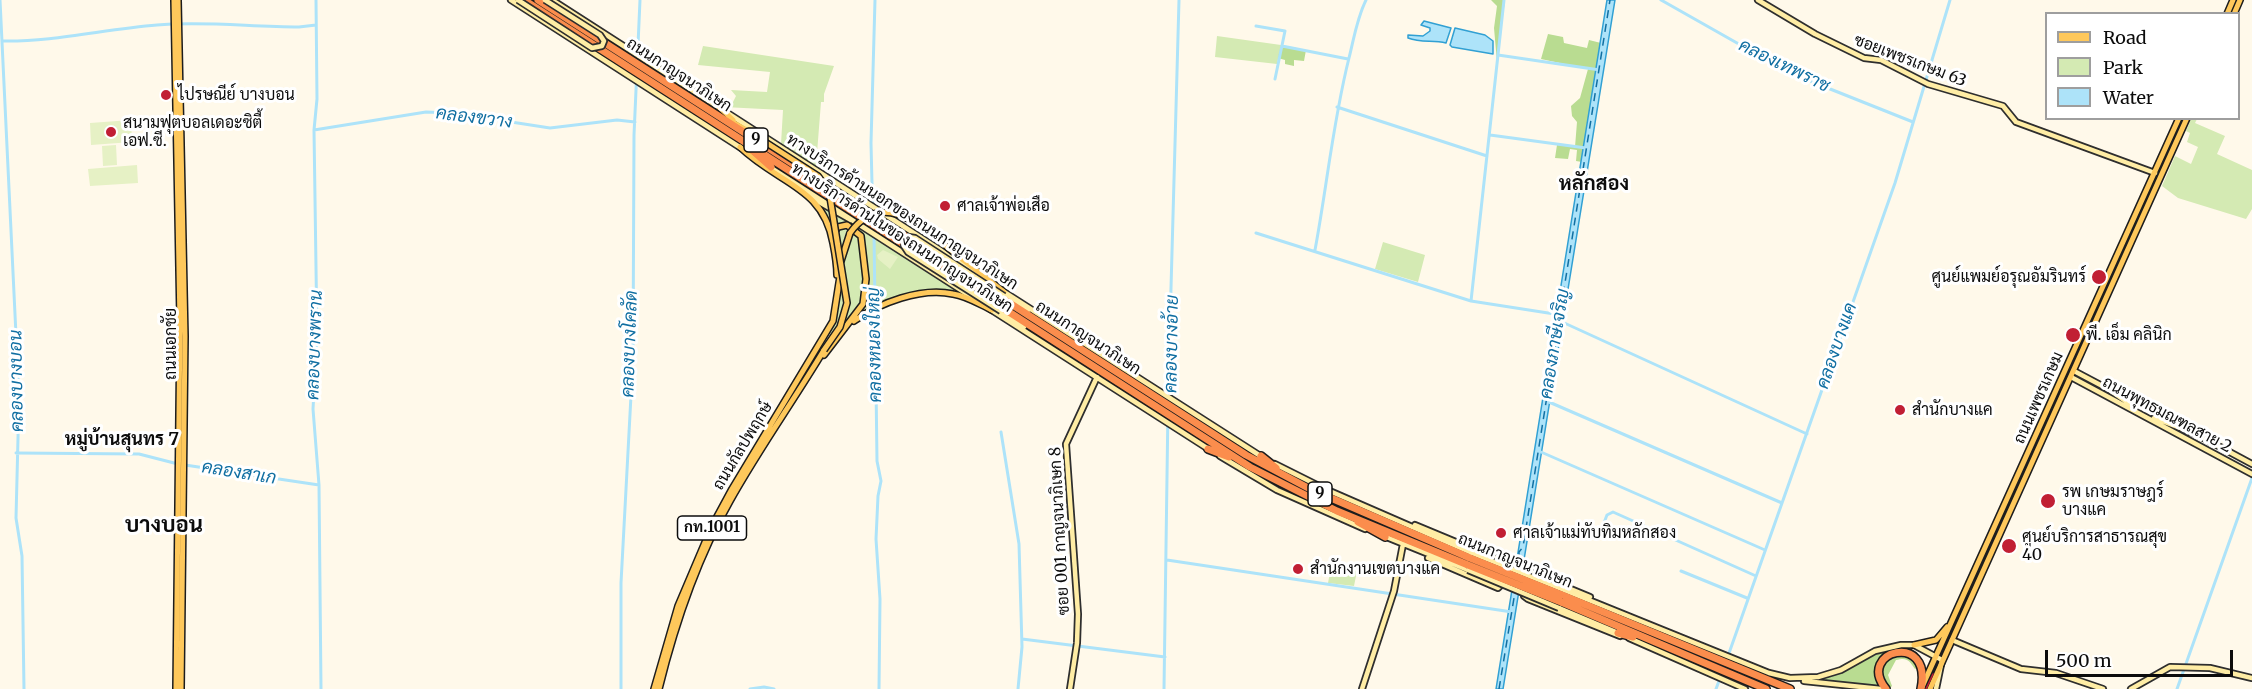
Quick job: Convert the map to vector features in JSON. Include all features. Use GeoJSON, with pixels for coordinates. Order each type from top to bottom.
{"type":"FeatureCollection","features":[{"type":"Feature","properties":{"kind":"highway","name":"ถนนกาญจนาภิเษก"},"geometry":{"type":"LineString","coordinates":[[524,0],[649,84],[859,210]]}},
{"type":"Feature","properties":{"kind":"highway","name":"ถนนกาญจนาภิเษก"},"geometry":{"type":"LineString","coordinates":[[538,0],[628,54],[651,72],[716,110],[859,210],[886,232],[1157,412],[1250,466],[1337,511],[1562,599],[1670,649],[1711,662]]}},
{"type":"Feature","properties":{"kind":"highway"},"geometry":{"type":"LineString","coordinates":[[728,130],[771,167]]}},
{"type":"Feature","properties":{"kind":"highway","name":"ถนนกาญจนาภิเษก"},"geometry":{"type":"LineString","coordinates":[[886,232],[1158,395],[1246,455],[1296,482],[1470,562]]}},
{"type":"Feature","properties":{"kind":"highway"},"geometry":{"type":"LineString","coordinates":[[1208,448],[1250,466]]}},
{"type":"Feature","properties":{"kind":"highway"},"geometry":{"type":"LineString","coordinates":[[1261,456],[1296,482]]}},
{"type":"Feature","properties":{"kind":"highway"},"geometry":{"type":"LineString","coordinates":[[1337,511],[1385,537]]}},
{"type":"Feature","properties":{"kind":"highway","name":"ถนนกาญจนาภิเษก"},"geometry":{"type":"LineString","coordinates":[[1562,599],[1613,615],[1711,662],[1734,676],[1766,689]]}},
{"type":"Feature","properties":{"kind":"highway"},"geometry":{"type":"LineString","coordinates":[[1613,615],[1647,624]]}},
{"type":"Feature","properties":{"kind":"highway"},"geometry":{"type":"LineString","coordinates":[[1618,633],[1670,649]]}},
{"type":"Feature","properties":{"kind":"highway"},"geometry":{"type":"LineString","coordinates":[[1886,689],[1880,678],[1879,668],[1885,656],[1897,651],[1907,652],[1918,661],[1922,672],[1921,689]]}},
{"type":"Feature","properties":{"kind":"highway","name":"ถนนกาญจนาภิเษก"},"geometry":{"type":"LineString","coordinates":[[1734,676],[1790,689]]}},
{"type":"Feature","properties":{"kind":"main road","name":"ถนนเอกชัย"},"geometry":{"type":"LineString","coordinates":[[176,0],[185,336],[180,556],[182,689]]}},
{"type":"Feature","properties":{"kind":"main road"},"geometry":{"type":"LineString","coordinates":[[512,0],[627,70]]}},
{"type":"Feature","properties":{"kind":"main road"},"geometry":{"type":"LineString","coordinates":[[518,0],[592,48],[602,46],[604,40],[600,35],[545,0]]}},
{"type":"Feature","properties":{"kind":"main road"},"geometry":{"type":"LineString","coordinates":[[552,0],[628,54],[651,64],[716,110],[818,176],[829,191],[847,303],[842,321],[809,376]]}},
{"type":"Feature","properties":{"kind":"main road","name":"ซอยเพชรเกษม 63"},"geometry":{"type":"LineString","coordinates":[[1758,0],[1845,50],[1864,58],[1884,61],[1925,83],[2003,106],[2011,119],[2018,123],[2155,173]]}},
{"type":"Feature","properties":{"kind":"main road","name":"ทางบริการด้านในของถนนกาญจนาภิเษก"},"geometry":{"type":"LineString","coordinates":[[649,84],[771,167],[859,210],[859,223],[886,232],[992,310],[1157,412]]}},
{"type":"Feature","properties":{"kind":"main road","name":"ถนนเพชรเกษม"},"geometry":{"type":"LineString","coordinates":[[1921,689],[2179,120]]}},
{"type":"Feature","properties":{"kind":"main road","name":"ถนนเพชรเกษม"},"geometry":{"type":"LineString","coordinates":[[1930,689],[2186,120]]}},
{"type":"Feature","properties":{"kind":"main road"},"geometry":{"type":"LineString","coordinates":[[740,147],[758,164],[843,218],[859,210]]}},
{"type":"Feature","properties":{"kind":"main road"},"geometry":{"type":"LineString","coordinates":[[812,198],[824,212],[837,270],[832,324]]}},
{"type":"Feature","properties":{"kind":"main road","name":"ทางบริการด้านนอกของถนนกาญจนาภิเษก"},"geometry":{"type":"LineString","coordinates":[[859,210],[885,214],[1004,294]]}},
{"type":"Feature","properties":{"kind":"main road"},"geometry":{"type":"LineString","coordinates":[[832,324],[846,241],[860,222],[876,213],[888,212],[905,217],[957,255],[1004,294]]}},
{"type":"Feature","properties":{"kind":"main road"},"geometry":{"type":"LineString","coordinates":[[809,376],[860,310],[866,286],[863,242],[847,225],[838,227],[832,240]]}},
{"type":"Feature","properties":{"kind":"main road"},"geometry":{"type":"LineString","coordinates":[[1033,334],[908,252],[904,246],[905,241],[909,237],[915,238],[1044,318],[1158,395]]}},
{"type":"Feature","properties":{"kind":"main road"},"geometry":{"type":"LineString","coordinates":[[843,330],[880,306],[938,292],[961,295],[992,310]]}},
{"type":"Feature","properties":{"kind":"main road"},"geometry":{"type":"LineString","coordinates":[[2097,302],[2103,304]]}},
{"type":"Feature","properties":{"kind":"main road","name":"ถนนกัลปพฤกษ์"},"geometry":{"type":"LineString","coordinates":[[654,689],[678,606],[712,526],[832,324]]}},
{"type":"Feature","properties":{"kind":"main road"},"geometry":{"type":"LineString","coordinates":[[2068,367],[2074,370]]}},
{"type":"Feature","properties":{"kind":"main road","name":"ถนนพุทธมณฑลสาย 2"},"geometry":{"type":"LineString","coordinates":[[2074,370],[2150,416],[2188,431],[2250,463]]}},
{"type":"Feature","properties":{"kind":"main road"},"geometry":{"type":"LineString","coordinates":[[2064,374],[2071,377]]}},
{"type":"Feature","properties":{"kind":"main road","name":"ถนนกัลปพฤกษ์"},"geometry":{"type":"LineString","coordinates":[[660,689],[681,612],[715,529],[742,479],[809,376]]}},
{"type":"Feature","properties":{"kind":"main road","name":"ซอย 001 กาญจนาภิเษก 8"},"geometry":{"type":"LineString","coordinates":[[1070,689],[1077,643],[1078,614],[1066,444],[1097,377]]}},
{"type":"Feature","properties":{"kind":"main road","name":"ถนนพุทธมณฑลสาย 2"},"geometry":{"type":"LineString","coordinates":[[2071,377],[2252,474]]}},
{"type":"Feature","properties":{"kind":"main road"},"geometry":{"type":"LineString","coordinates":[[1180,409],[1261,456],[1325,489],[1403,522],[1470,562]]}},
{"type":"Feature","properties":{"kind":"main road"},"geometry":{"type":"LineString","coordinates":[[1179,425],[1208,448],[1277,490],[1498,588],[1503,585],[1506,562],[1418,525],[1403,522]]}},
{"type":"Feature","properties":{"kind":"main road"},"geometry":{"type":"LineString","coordinates":[[2184,438],[2188,431]]}},
{"type":"Feature","properties":{"kind":"main road"},"geometry":{"type":"LineString","coordinates":[[1403,544],[1470,562],[1562,599],[1628,616]]}},
{"type":"Feature","properties":{"kind":"main road"},"geometry":{"type":"LineString","coordinates":[[1362,689],[1394,591],[1403,544]]}},
{"type":"Feature","properties":{"kind":"main road","name":"ถนนเอกชัย"},"geometry":{"type":"LineString","coordinates":[[176,689],[180,570]]}},
{"type":"Feature","properties":{"kind":"main road"},"geometry":{"type":"LineString","coordinates":[[1745,689],[1734,676],[1711,662],[1647,624],[1533,573],[1527,577],[1524,594],[1526,598],[1602,630],[1711,662],[1740,661],[1790,678],[1881,689]]}},
{"type":"Feature","properties":{"kind":"main road"},"geometry":{"type":"LineString","coordinates":[[1562,599],[1631,639]]}},
{"type":"Feature","properties":{"kind":"main road"},"geometry":{"type":"LineString","coordinates":[[1790,678],[1824,676],[1884,648],[1936,640],[1957,612]]}},
{"type":"Feature","properties":{"kind":"main road"},"geometry":{"type":"LineString","coordinates":[[1952,640],[2021,669],[2056,673],[2103,689]]}},
{"type":"Feature","properties":{"kind":"main road"},"geometry":{"type":"LineString","coordinates":[[1914,645],[1937,655],[1942,662],[1936,689]]}},
{"type":"Feature","properties":{"kind":"main road"},"geometry":{"type":"LineString","coordinates":[[1941,648],[1949,648]]}},
{"type":"Feature","properties":{"kind":"main road"},"geometry":{"type":"LineString","coordinates":[[2131,689],[2166,668],[2216,669],[2252,678]]}},
{"type":"Feature","properties":{"kind":"main road"},"geometry":{"type":"LineString","coordinates":[[1921,689],[1928,684],[1930,689]]}},
{"type":"Feature","properties":{"kind":"green space"},"geometry":{"type":"Polygon","coordinates":[[[1491,0],[1505,0],[1497,62],[1494,28],[1497,6],[1491,0]]]}},
{"type":"Feature","properties":{"kind":"green space"},"geometry":{"type":"Polygon","coordinates":[[[1548,34],[1563,37],[1564,43],[1587,48],[1589,40],[1601,43],[1582,162],[1576,161],[1577,150],[1570,149],[1568,159],[1555,158],[1557,145],[1575,147],[1577,122],[1572,116],[1571,106],[1580,98],[1588,69],[1541,59],[1548,34]]]}},
{"type":"Feature","properties":{"kind":"green space"},"geometry":{"type":"Polygon","coordinates":[[[1217,36],[1281,45],[1277,64],[1215,57],[1217,36]]]}},
{"type":"Feature","properties":{"kind":"green space"},"geometry":{"type":"Polygon","coordinates":[[[1281,45],[1306,50],[1304,61],[1294,60],[1294,66],[1285,64],[1285,60],[1278,58],[1281,45]]]}},
{"type":"Feature","properties":{"kind":"green space"},"geometry":{"type":"Polygon","coordinates":[[[703,46],[834,66],[824,94],[824,102],[821,102],[816,166],[781,144],[783,110],[724,107],[732,104],[736,96],[731,90],[767,92],[770,72],[698,65],[703,46]]]}},
{"type":"Feature","properties":{"kind":"green space","name":"สนามฟุตบอลเดอะซิตี้ เอฟ.ซี."},"geometry":{"type":"Polygon","coordinates":[[[131,120],[132,142],[91,145],[90,123],[131,120]]]}},
{"type":"Feature","properties":{"kind":"green space"},"geometry":{"type":"Polygon","coordinates":[[[2191,120],[2196,120],[2195,123],[2225,136],[2217,154],[2252,170],[2252,209],[2246,219],[2178,198],[2162,186],[2175,156],[2191,164],[2198,147],[2187,142],[2190,133],[2186,131],[2191,120]]]}},
{"type":"Feature","properties":{"kind":"green space"},"geometry":{"type":"Polygon","coordinates":[[[116,145],[117,165],[103,166],[102,146],[116,145]]]}},
{"type":"Feature","properties":{"kind":"green space"},"geometry":{"type":"Polygon","coordinates":[[[137,165],[138,183],[90,186],[88,169],[137,165]]]}},
{"type":"Feature","properties":{"kind":"green space"},"geometry":{"type":"Polygon","coordinates":[[[823,207],[853,223],[962,293],[931,291],[865,311],[824,348],[838,310],[840,288],[834,237],[823,207]]]}},
{"type":"Feature","properties":{"kind":"green space"},"geometry":{"type":"Polygon","coordinates":[[[1383,242],[1425,255],[1418,282],[1375,269],[1383,242]]]}},
{"type":"Feature","properties":{"kind":"green space"},"geometry":{"type":"Polygon","coordinates":[[[883,250],[898,257],[890,269],[878,259],[877,255],[883,250]]]}},
{"type":"Feature","properties":{"kind":"green space"},"geometry":{"type":"Polygon","coordinates":[[[1331,567],[1357,571],[1354,586],[1328,583],[1331,567]]]}},
{"type":"Feature","properties":{"kind":"green space"},"geometry":{"type":"Polygon","coordinates":[[[1887,650],[1888,653],[1909,658],[1918,668],[1915,669],[1905,659],[1896,660],[1888,675],[1892,686],[1889,689],[1818,681],[1887,650]]]}},
{"type":"Feature","properties":{"kind":"water","name":"คลองภาษีเจริญ"},"geometry":{"type":"Polygon","coordinates":[[[1607,0],[1615,0],[1503,689],[1496,689],[1607,0]]]}},
{"type":"Feature","properties":{"kind":"water"},"geometry":{"type":"Polygon","coordinates":[[[1424,21],[1451,28],[1446,43],[1408,38],[1408,35],[1423,36],[1430,31],[1430,28],[1421,25],[1424,21]]]}},
{"type":"Feature","properties":{"kind":"water"},"geometry":{"type":"Polygon","coordinates":[[[1455,28],[1485,35],[1493,41],[1493,54],[1452,47],[1450,45],[1455,28]]]}},
{"type":"Feature","properties":{"kind":"waterway","name":"คลองบางบอน"},"geometry":{"type":"LineString","coordinates":[[0,0],[19,398],[16,518],[22,556],[24,689]]}},
{"type":"Feature","properties":{"kind":"waterway","name":"คลองบางพราน"},"geometry":{"type":"LineString","coordinates":[[316,0],[317,99],[314,130],[317,336],[313,409],[319,485],[321,689]]}},
{"type":"Feature","properties":{"kind":"waterway","name":"คลองบางโคลัด"},"geometry":{"type":"LineString","coordinates":[[621,689],[621,583],[633,358],[634,135],[640,0]]}},
{"type":"Feature","properties":{"kind":"waterway","name":"คลองหนองใหญ่"},"geometry":{"type":"LineString","coordinates":[[873,224],[871,143],[875,0]]}},
{"type":"Feature","properties":{"kind":"waterway","name":"คลองบางอ้าย"},"geometry":{"type":"LineString","coordinates":[[1168,396],[1179,0]]}},
{"type":"Feature","properties":{"kind":"waterway"},"geometry":{"type":"LineString","coordinates":[[1315,250],[1343,82],[1358,21],[1366,0]]}},
{"type":"Feature","properties":{"kind":"waterway"},"geometry":{"type":"LineString","coordinates":[[1471,301],[1504,0]]}},
{"type":"Feature","properties":{"kind":"waterway","name":"คลองเทพราช"},"geometry":{"type":"LineString","coordinates":[[1661,0],[1790,73],[1913,122]]}},
{"type":"Feature","properties":{"kind":"waterway","name":"คลองบางแค"},"geometry":{"type":"LineString","coordinates":[[1728,656],[1895,183],[1950,0]]}},
{"type":"Feature","properties":{"kind":"waterway"},"geometry":{"type":"LineString","coordinates":[[2,41],[21,41],[175,24],[299,27],[316,25]]}},
{"type":"Feature","properties":{"kind":"waterway"},"geometry":{"type":"LineString","coordinates":[[1256,26],[1285,31],[1275,79]]}},
{"type":"Feature","properties":{"kind":"waterway"},"geometry":{"type":"LineString","coordinates":[[1282,46],[1348,59]]}},
{"type":"Feature","properties":{"kind":"waterway"},"geometry":{"type":"LineString","coordinates":[[1498,55],[1600,70]]}},
{"type":"Feature","properties":{"kind":"waterway"},"geometry":{"type":"LineString","coordinates":[[1337,107],[1487,156]]}},
{"type":"Feature","properties":{"kind":"waterway","name":"คลองขวาง"},"geometry":{"type":"LineString","coordinates":[[314,130],[426,112],[453,113],[550,128],[617,120],[635,122]]}},
{"type":"Feature","properties":{"kind":"waterway"},"geometry":{"type":"LineString","coordinates":[[1490,135],[1586,148]]}},
{"type":"Feature","properties":{"kind":"waterway","name":"คลองหนองใหญ่"},"geometry":{"type":"LineString","coordinates":[[874,233],[877,461],[881,481],[876,539],[880,599],[879,689]]}},
{"type":"Feature","properties":{"kind":"waterway","name":"คลองภาษีเจริญ"},"geometry":{"type":"LineString","coordinates":[[1256,233],[1471,301],[1561,315]]}},
{"type":"Feature","properties":{"kind":"waterway","name":"คลองภาษีเจริญ"},"geometry":{"type":"LineString","coordinates":[[1560,321],[1807,434]]}},
{"type":"Feature","properties":{"kind":"waterway","name":"คลองภาษีเจริญ"},"geometry":{"type":"LineString","coordinates":[[1549,402],[1782,503]]}},
{"type":"Feature","properties":{"kind":"waterway","name":"คลองบางอ้าย"},"geometry":{"type":"LineString","coordinates":[[1164,689],[1168,406]]}},
{"type":"Feature","properties":{"kind":"waterway"},"geometry":{"type":"LineString","coordinates":[[1001,432],[1019,544],[1022,647],[1018,689]]}},
{"type":"Feature","properties":{"kind":"waterway"},"geometry":{"type":"LineString","coordinates":[[1541,452],[1765,550]]}},
{"type":"Feature","properties":{"kind":"waterway","name":"คลองสาเก"},"geometry":{"type":"LineString","coordinates":[[16,453],[139,454],[178,464]]}},
{"type":"Feature","properties":{"kind":"waterway","name":"คลองสาเก"},"geometry":{"type":"LineString","coordinates":[[185,465],[319,485]]}},
{"type":"Feature","properties":{"kind":"waterway"},"geometry":{"type":"LineString","coordinates":[[2177,689],[2252,478]]}},
{"type":"Feature","properties":{"kind":"waterway"},"geometry":{"type":"LineString","coordinates":[[1600,533],[1607,515],[1613,512],[1756,576]]}},
{"type":"Feature","properties":{"kind":"waterway"},"geometry":{"type":"LineString","coordinates":[[1167,560],[1512,612]]}},
{"type":"Feature","properties":{"kind":"waterway"},"geometry":{"type":"LineString","coordinates":[[1681,571],[1747,598]]}},
{"type":"Feature","properties":{"kind":"waterway"},"geometry":{"type":"LineString","coordinates":[[1022,639],[1165,657]]}},
{"type":"Feature","properties":{"kind":"waterway","name":"คลองบางแค"},"geometry":{"type":"LineString","coordinates":[[1716,689],[1726,662]]}},
{"type":"Feature","properties":{"kind":"waterway"},"geometry":{"type":"LineString","coordinates":[[750,689],[764,687],[774,689]]}},
{"type":"Feature","properties":{"kind":"ferry route"},"geometry":{"type":"LineString","coordinates":[[1519,570],[1519,552],[1523,547],[1610,0]]}},
{"type":"Feature","properties":{"kind":"ferry route"},"geometry":{"type":"LineString","coordinates":[[1499,689],[1515,592]]}},
{"type":"Feature","properties":{"kind":"railway"},"geometry":{"type":"LineString","coordinates":[[1926,689],[1933,674]]}},
{"type":"Feature","properties":{"kind":"place","name":"ไปรษณีย์ บางบอน"},"geometry":{"type":"Point","coordinates":[166,95]}},
{"type":"Feature","properties":{"kind":"place","name":"สนามฟุตบอลเดอะซิตี้ เอฟ.ซี."},"geometry":{"type":"Point","coordinates":[111,132]}},
{"type":"Feature","properties":{"kind":"place","name":"ศาลเจ้าพ่อเสือ"},"geometry":{"type":"Point","coordinates":[945,206]}},
{"type":"Feature","properties":{"kind":"place","name":"ศูนย์แพมย์อรุณอัมรินทร์"},"geometry":{"type":"Point","coordinates":[2099,277]}},
{"type":"Feature","properties":{"kind":"place","name":"พี. เอ็ม คลินิก"},"geometry":{"type":"Point","coordinates":[2073,335]}},
{"type":"Feature","properties":{"kind":"place","name":"สำนักบางแค"},"geometry":{"type":"Point","coordinates":[1900,410]}},
{"type":"Feature","properties":{"kind":"place","name":"รพ เกษมราษฎร์ บางแค"},"geometry":{"type":"Point","coordinates":[2048,501]}},
{"type":"Feature","properties":{"kind":"place","name":"ศาลเจ้าแม่ทับทิมหลักสอง"},"geometry":{"type":"Point","coordinates":[1501,533]}},
{"type":"Feature","properties":{"kind":"place","name":"ศูนย์บริการสาธารณสุข 40"},"geometry":{"type":"Point","coordinates":[2009,546]}},
{"type":"Feature","properties":{"kind":"place","name":"สำนักงานเขตบางแค"},"geometry":{"type":"Point","coordinates":[1298,569]}},
{"type":"Feature","properties":{"kind":"district","name":"หลักสอง"},"geometry":{"type":"Point","coordinates":[1594,184]}},
{"type":"Feature","properties":{"kind":"district","name":"หมู่บ้านสุนทร 7"},"geometry":{"type":"Point","coordinates":[122,440]}},
{"type":"Feature","properties":{"kind":"district","name":"บางบอน"},"geometry":{"type":"Point","coordinates":[164,526]}}]}
